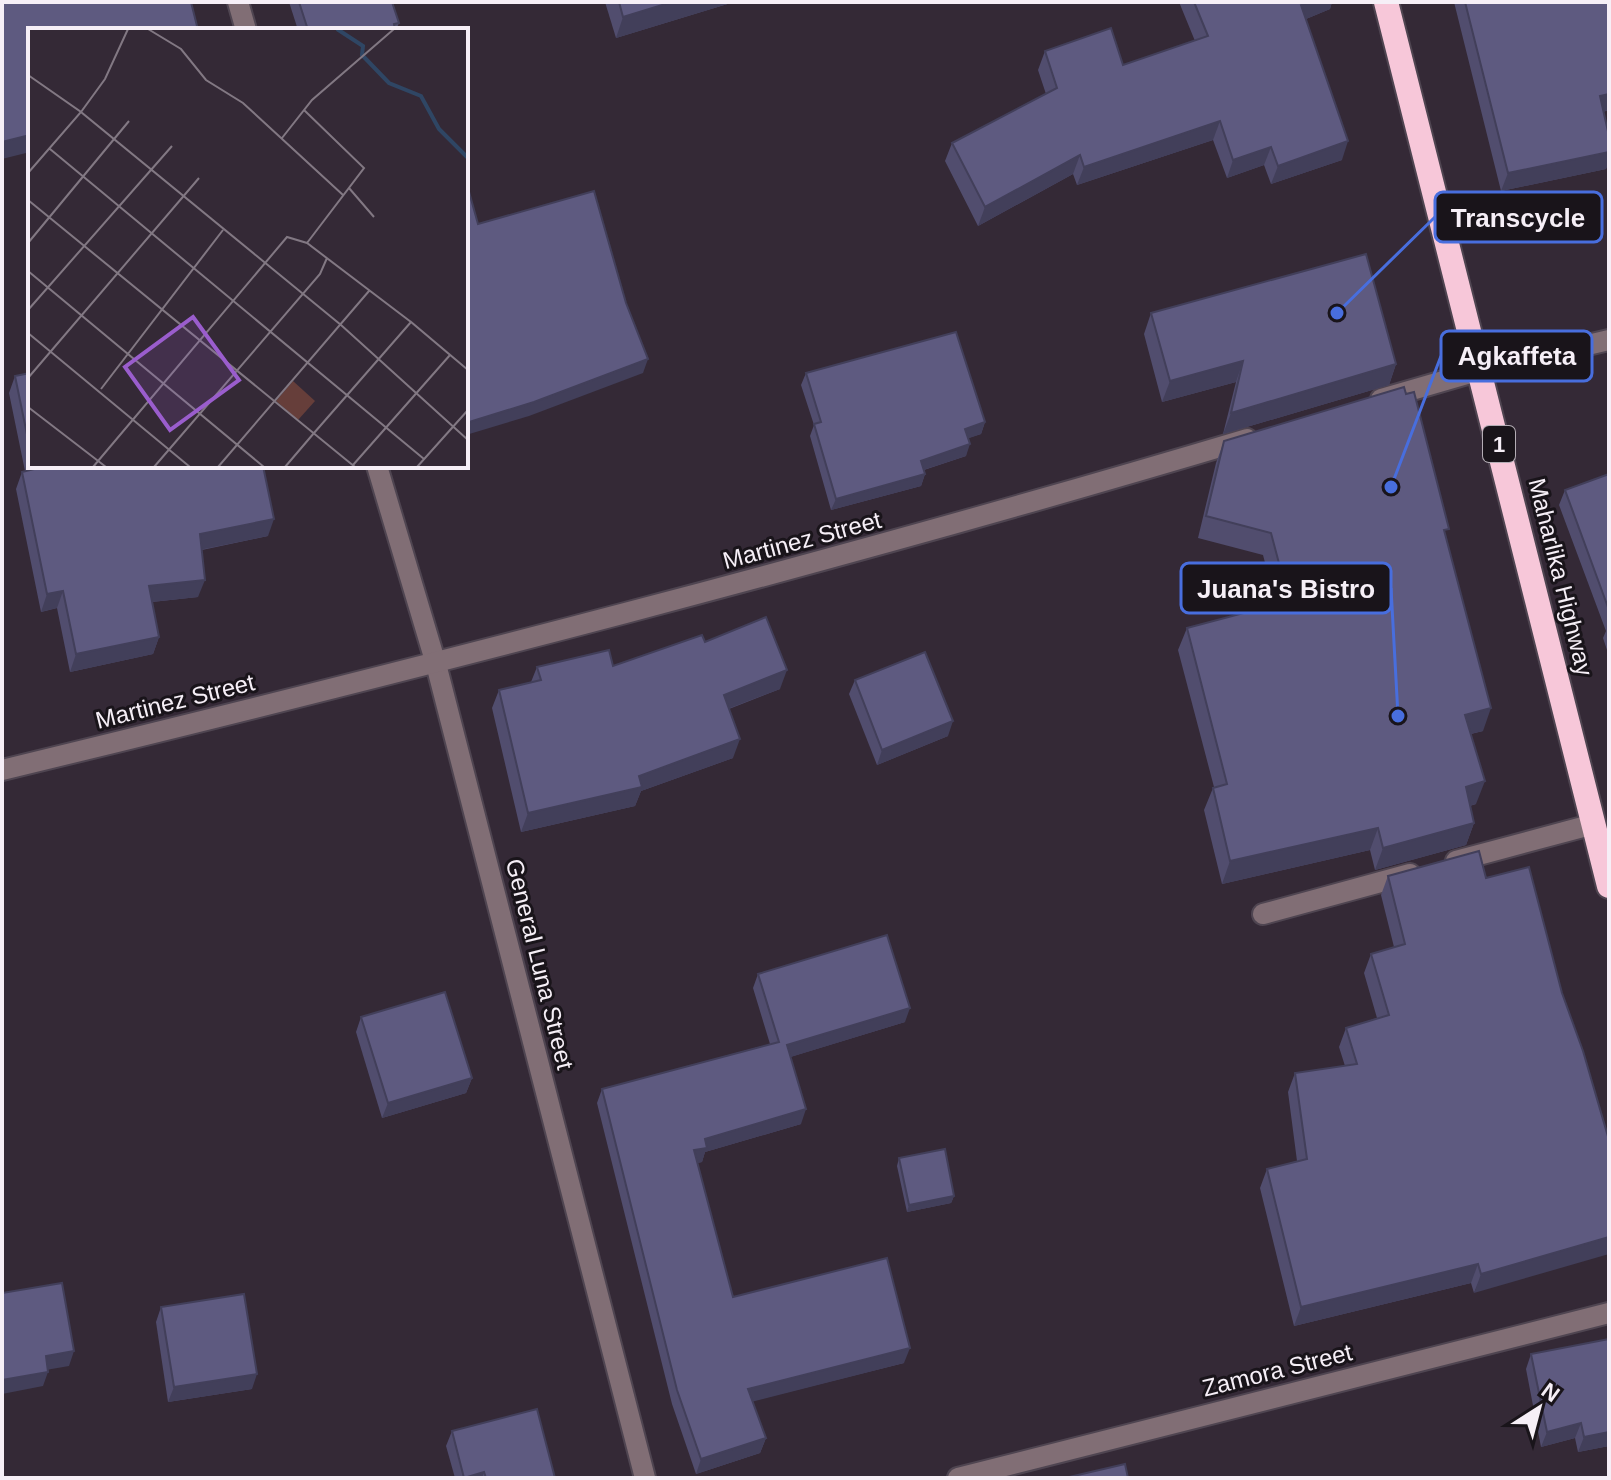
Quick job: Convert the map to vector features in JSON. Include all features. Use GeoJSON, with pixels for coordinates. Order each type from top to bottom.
{"type":"FeatureCollection","features":[{"type":"Feature","properties":{"kind":"highway","name":"Maharlika Highway"},"geometry":{"type":"LineString","coordinates":[[1386,2],[1609,886]]}},
{"type":"Feature","properties":{"kind":"street"},"geometry":{"type":"LineString","coordinates":[[238,2],[245,28]]}},
{"type":"Feature","properties":{"kind":"street"},"geometry":{"type":"LineString","coordinates":[[1360,406],[1481,370],[1609,340]]}},
{"type":"Feature","properties":{"kind":"street","name":"Martinez Street"},"geometry":{"type":"LineString","coordinates":[[2,770],[436,664],[969,522],[1270,432]]}},
{"type":"Feature","properties":{"kind":"street","name":"General Luna Street"},"geometry":{"type":"LineString","coordinates":[[378,468],[436,664],[645,1478]]}},
{"type":"Feature","properties":{"kind":"street"},"geometry":{"type":"LineString","coordinates":[[1263,914],[1594,824]]}},
{"type":"Feature","properties":{"kind":"street","name":"Zamora Street"},"geometry":{"type":"LineString","coordinates":[[958,1478],[1609,1313]]}},
{"type":"Feature","properties":{"kind":"building"},"geometry":{"type":"Polygon","coordinates":[[[2,2],[191,2],[198,28],[28,28],[28,136],[2,142],[2,2]]]}},
{"type":"Feature","properties":{"kind":"building"},"geometry":{"type":"Polygon","coordinates":[[[299,2],[392,2],[399,23],[394,24],[395,28],[307,28],[299,2]]]}},
{"type":"Feature","properties":{"kind":"building"},"geometry":{"type":"Polygon","coordinates":[[[619,2],[672,2],[623,17],[619,2]]]}},
{"type":"Feature","properties":{"kind":"building"},"geometry":{"type":"Polygon","coordinates":[[[1194,2],[1309,2],[1301,5],[1348,141],[1278,166],[1271,147],[1233,160],[1220,121],[1084,167],[1080,155],[985,207],[952,143],[1057,88],[1045,51],[1111,28],[1123,65],[1208,36],[1194,2]]]}},
{"type":"Feature","properties":{"kind":"building"},"geometry":{"type":"Polygon","coordinates":[[[1465,2],[1609,2],[1609,94],[1600,96],[1609,136],[1609,152],[1508,173],[1465,2]]]}},
{"type":"Feature","properties":{"kind":"building"},"geometry":{"type":"Polygon","coordinates":[[[468,188],[478,224],[594,191],[626,303],[648,359],[534,402],[468,422],[468,188]]]}},
{"type":"Feature","properties":{"kind":"building"},"geometry":{"type":"Polygon","coordinates":[[[1366,254],[1396,364],[1231,413],[1243,361],[1170,381],[1151,313],[1366,254]]]}},
{"type":"Feature","properties":{"kind":"building"},"geometry":{"type":"Polygon","coordinates":[[[956,332],[985,422],[965,429],[970,444],[921,461],[925,474],[836,499],[814,424],[821,422],[806,373],[956,332]]]}},
{"type":"Feature","properties":{"kind":"building"},"geometry":{"type":"Polygon","coordinates":[[[28,373],[28,439],[15,376],[28,373]]]}},
{"type":"Feature","properties":{"kind":"building"},"geometry":{"type":"Polygon","coordinates":[[[1404,387],[1406,394],[1414,392],[1449,529],[1444,530],[1491,708],[1465,715],[1485,781],[1466,787],[1474,823],[1383,848],[1378,828],[1230,861],[1213,788],[1227,784],[1187,628],[1289,601],[1271,533],[1206,516],[1224,441],[1404,387]]]}},
{"type":"Feature","properties":{"kind":"building"},"geometry":{"type":"Polygon","coordinates":[[[263,468],[274,519],[200,534],[205,580],[149,586],[159,637],[76,654],[63,591],[47,594],[22,472],[34,469],[263,468]]]}},
{"type":"Feature","properties":{"kind":"building"},"geometry":{"type":"Polygon","coordinates":[[[1609,474],[1609,610],[1565,490],[1609,474]]]}},
{"type":"Feature","properties":{"kind":"building"},"geometry":{"type":"Polygon","coordinates":[[[766,617],[787,670],[724,695],[740,739],[639,776],[642,787],[528,813],[499,690],[541,680],[537,667],[609,650],[613,666],[702,635],[705,642],[766,617]]]}},
{"type":"Feature","properties":{"kind":"building"},"geometry":{"type":"Polygon","coordinates":[[[925,652],[953,721],[882,750],[855,680],[925,652]]]}},
{"type":"Feature","properties":{"kind":"building"},"geometry":{"type":"Polygon","coordinates":[[[1479,851],[1486,878],[1529,867],[1562,993],[1609,1140],[1609,1237],[1481,1274],[1478,1264],[1301,1307],[1267,1169],[1307,1159],[1295,1073],[1357,1064],[1346,1028],[1389,1015],[1371,954],[1405,944],[1388,876],[1479,851]]]}},
{"type":"Feature","properties":{"kind":"building"},"geometry":{"type":"Polygon","coordinates":[[[887,935],[910,1008],[787,1045],[806,1109],[705,1139],[707,1148],[694,1150],[733,1297],[887,1258],[910,1348],[748,1389],[766,1438],[701,1459],[677,1390],[602,1089],[779,1042],[758,974],[887,935]]]}},
{"type":"Feature","properties":{"kind":"building"},"geometry":{"type":"Polygon","coordinates":[[[445,992],[472,1078],[388,1103],[361,1017],[445,992]]]}},
{"type":"Feature","properties":{"kind":"building"},"geometry":{"type":"Polygon","coordinates":[[[945,1149],[954,1196],[909,1205],[899,1158],[945,1149]]]}},
{"type":"Feature","properties":{"kind":"building"},"geometry":{"type":"Polygon","coordinates":[[[62,1283],[74,1351],[46,1356],[48,1372],[2,1380],[2,1293],[62,1283]]]}},
{"type":"Feature","properties":{"kind":"building"},"geometry":{"type":"Polygon","coordinates":[[[244,1294],[257,1374],[174,1387],[161,1307],[244,1294]]]}},
{"type":"Feature","properties":{"kind":"building"},"geometry":{"type":"Polygon","coordinates":[[[1609,1339],[1609,1432],[1584,1437],[1581,1423],[1547,1432],[1531,1354],[1609,1339]]]}},
{"type":"Feature","properties":{"kind":"building"},"geometry":{"type":"Polygon","coordinates":[[[537,1409],[555,1478],[486,1478],[484,1472],[464,1478],[452,1431],[537,1409]]]}},
{"type":"Feature","properties":{"kind":"building"},"geometry":{"type":"Polygon","coordinates":[[[1125,1464],[1128,1478],[1065,1478],[1125,1464]]]}},
{"type":"Feature","properties":{"kind":"place","name":"Transcycle"},"geometry":{"type":"Point","coordinates":[1337,313]}},
{"type":"Feature","properties":{"kind":"place","name":"Agkaffeta"},"geometry":{"type":"Point","coordinates":[1391,487]}},
{"type":"Feature","properties":{"kind":"place","name":"Juana's Bistro"},"geometry":{"type":"Point","coordinates":[1398,716]}}]}
